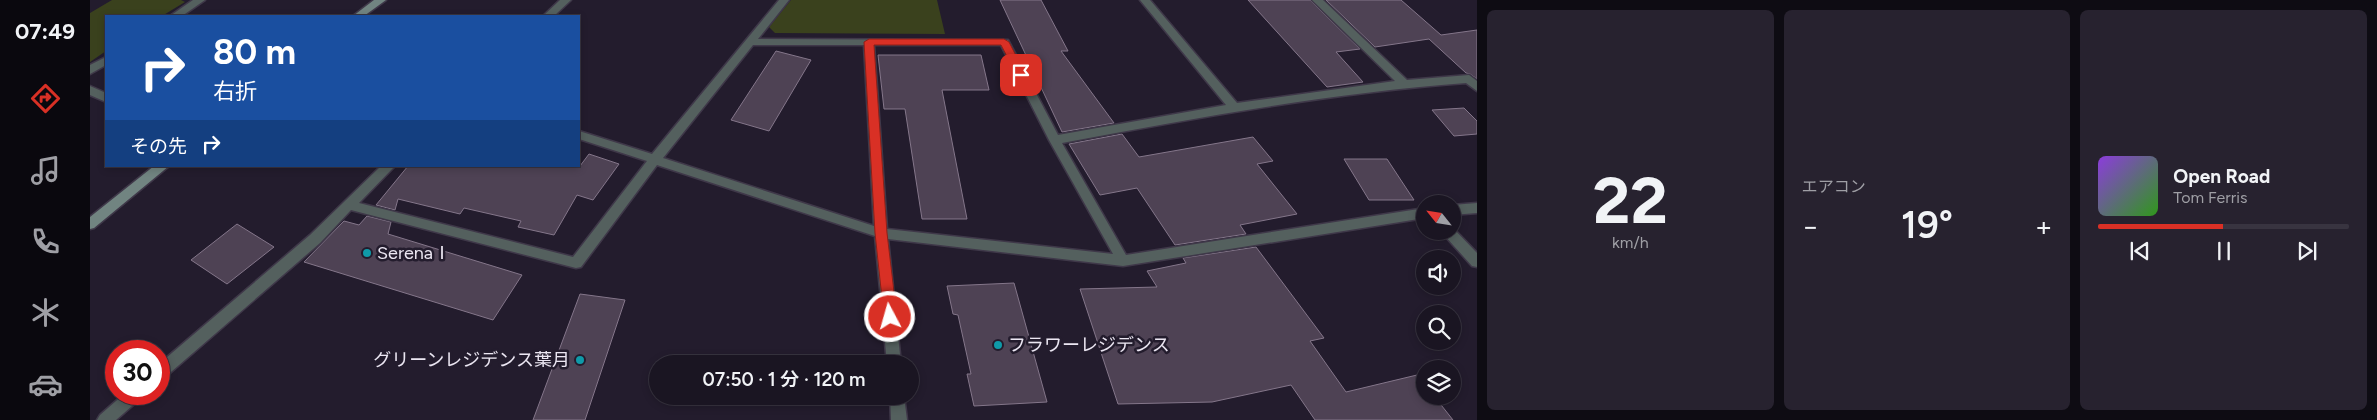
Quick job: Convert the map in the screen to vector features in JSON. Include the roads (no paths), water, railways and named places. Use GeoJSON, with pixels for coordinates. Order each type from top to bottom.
{"type":"FeatureCollection","features":[{"type":"Feature","properties":{"kind":"street"},"geometry":{"type":"LineString","coordinates":[[177,15],[200,0]]}},
{"type":"Feature","properties":{"kind":"street"},"geometry":{"type":"LineString","coordinates":[[359,15],[380,0]]}},
{"type":"Feature","properties":{"kind":"street"},"geometry":{"type":"LineString","coordinates":[[549,15],[566,0]]}},
{"type":"Feature","properties":{"kind":"street"},"geometry":{"type":"LineString","coordinates":[[349,205],[576,263],[655,159],[784,0]]}},
{"type":"Feature","properties":{"kind":"street"},"geometry":{"type":"LineString","coordinates":[[1145,0],[1234,107]]}},
{"type":"Feature","properties":{"kind":"street"},"geometry":{"type":"LineString","coordinates":[[1317,0],[1404,84]]}},
{"type":"Feature","properties":{"kind":"street"},"geometry":{"type":"LineString","coordinates":[[750,42],[1004,42],[1055,140],[1123,261]]}},
{"type":"Feature","properties":{"kind":"street"},"geometry":{"type":"LineString","coordinates":[[869,42],[881,233],[893,355]]}},
{"type":"Feature","properties":{"kind":"street"},"geometry":{"type":"LineString","coordinates":[[90,70],[105,61]]}},
{"type":"Feature","properties":{"kind":"street"},"geometry":{"type":"LineString","coordinates":[[1055,140],[1234,107],[1404,84],[1474,81]]}},
{"type":"Feature","properties":{"kind":"street"},"geometry":{"type":"LineString","coordinates":[[90,90],[105,98]]}},
{"type":"Feature","properties":{"kind":"street"},"geometry":{"type":"LineString","coordinates":[[580,135],[881,233],[1123,261],[1416,213]]}},
{"type":"Feature","properties":{"kind":"street"},"geometry":{"type":"LineString","coordinates":[[90,224],[163,167]]}},
{"type":"Feature","properties":{"kind":"street"},"geometry":{"type":"LineString","coordinates":[[170,364],[315,238],[388,167]]}},
{"type":"Feature","properties":{"kind":"street"},"geometry":{"type":"LineString","coordinates":[[1461,209],[1477,208]]}},
{"type":"Feature","properties":{"kind":"street"},"geometry":{"type":"LineString","coordinates":[[1457,240],[1477,262]]}},
{"type":"Feature","properties":{"kind":"street"},"geometry":{"type":"LineString","coordinates":[[105,420],[122,405]]}},
{"type":"Feature","properties":{"kind":"street"},"geometry":{"type":"LineString","coordinates":[[898,405],[899,420]]}},
{"type":"Feature","properties":{"kind":"place","name":"SerenaⅠ"},"geometry":{"type":"Point","coordinates":[367,253]}},
{"type":"Feature","properties":{"kind":"place","name":"フラワーレジデンス"},"geometry":{"type":"Point","coordinates":[998,345]}},
{"type":"Feature","properties":{"kind":"place","name":"グリーンレジデンス葉月"},"geometry":{"type":"Point","coordinates":[580,360]}}]}
